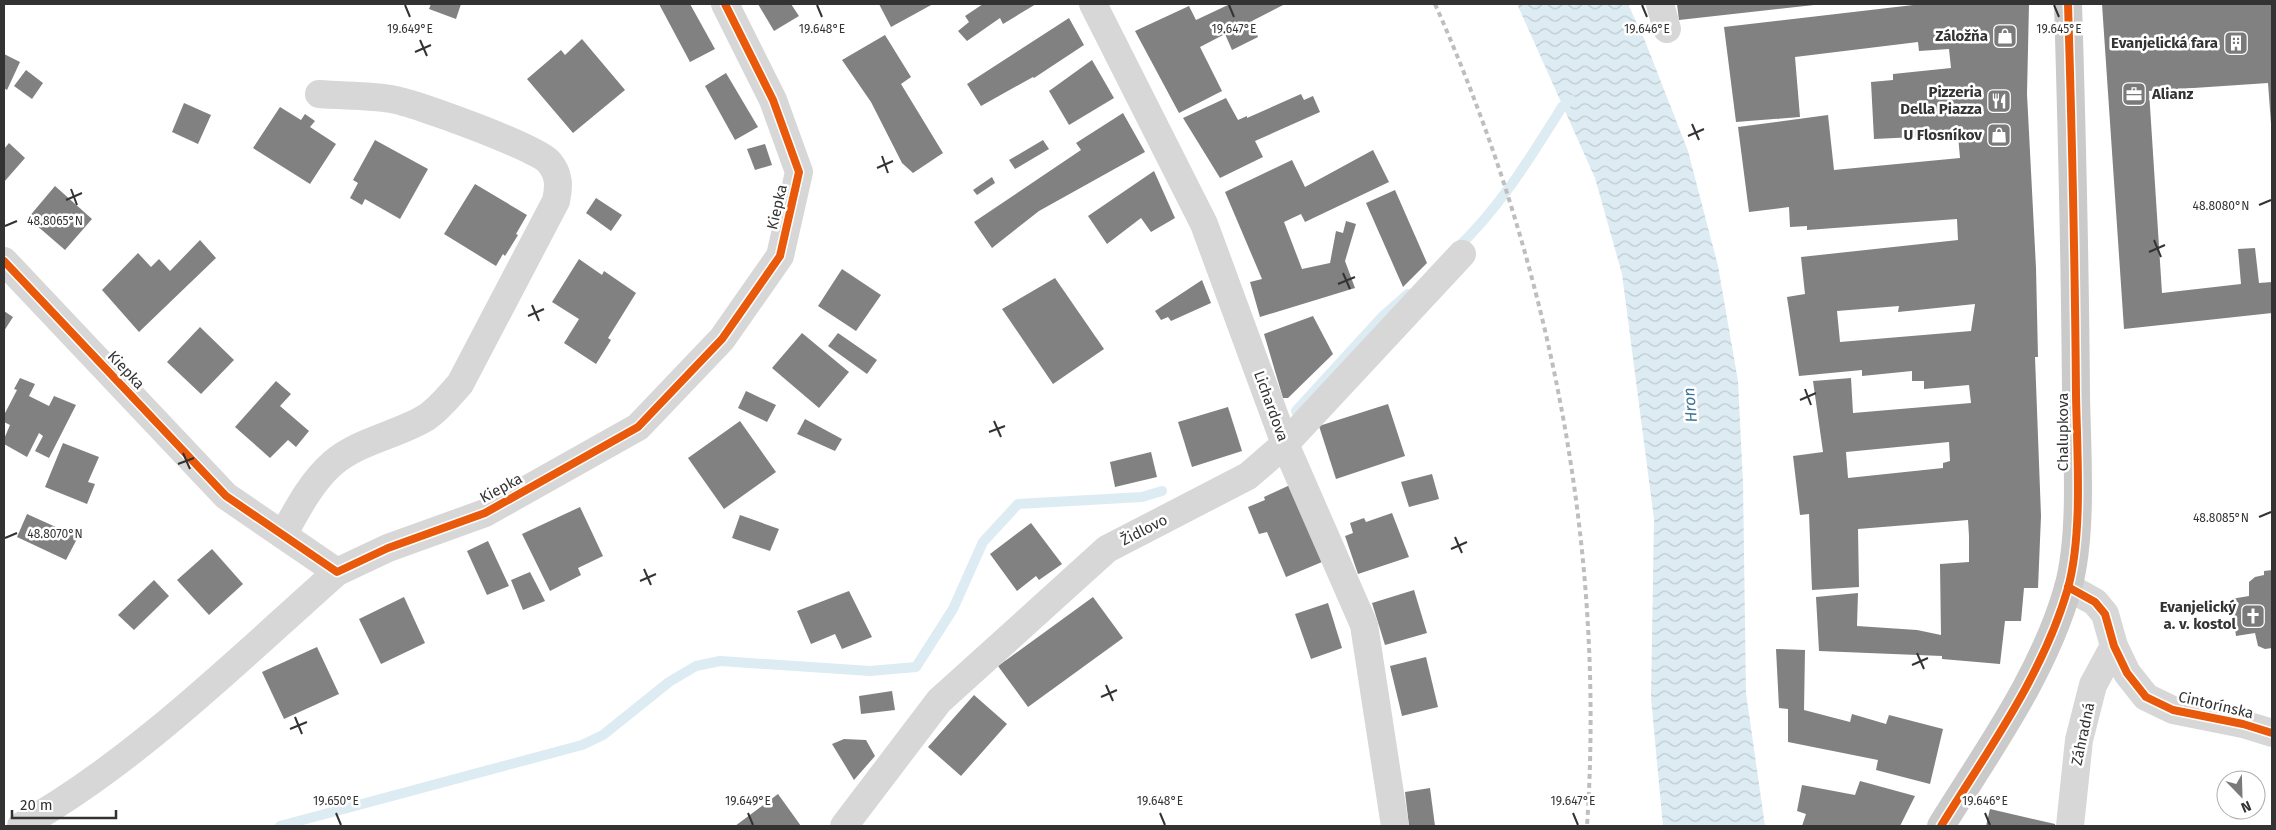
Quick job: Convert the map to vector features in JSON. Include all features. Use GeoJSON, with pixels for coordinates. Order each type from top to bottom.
{"type":"FeatureCollection","features":[{"type":"Feature","properties":{"kind":"main road","name":"Chalupkova"},"geometry":{"type":"LineString","coordinates":[[1941,826],[2039,664],[2054,630],[2074,562],[2077,455],[2075,251],[2068,4]]}},
{"type":"Feature","properties":{"kind":"street","name":"Kiepka"},"geometry":{"type":"LineString","coordinates":[[4,261],[226,496],[337,572],[388,548],[485,513],[638,427],[722,339],[780,256],[800,172],[773,100],[725,4]]}},
{"type":"Feature","properties":{"kind":"street","name":"Lichardova"},"geometry":{"type":"LineString","coordinates":[[1093,4],[1204,224],[1285,444],[1364,625],[1395,826]]}},
{"type":"Feature","properties":{"kind":"street"},"geometry":{"type":"LineString","coordinates":[[283,535],[311,488],[334,462],[358,447],[426,418],[440,407],[460,384],[556,201],[560,185],[549,162],[527,148],[416,106],[392,99],[319,94]]}},
{"type":"Feature","properties":{"kind":"street","name":"Židlovo"},"geometry":{"type":"LineString","coordinates":[[844,826],[939,701],[1107,549],[1248,476],[1285,444],[1462,254]]}},
{"type":"Feature","properties":{"kind":"street"},"geometry":{"type":"LineString","coordinates":[[21,826],[48,811],[110,767],[186,705],[337,572]]}},
{"type":"Feature","properties":{"kind":"street","name":"Cintorínska"},"geometry":{"type":"LineString","coordinates":[[2068,586],[2094,602],[2104,614],[2114,646],[2127,673],[2146,697],[2173,710],[2243,724],[2272,733]]}},
{"type":"Feature","properties":{"kind":"street","name":"Záhradná"},"geometry":{"type":"LineString","coordinates":[[2070,826],[2079,740],[2093,685],[2114,646]]}},
{"type":"Feature","properties":{"kind":"water","name":"Hron"},"geometry":{"type":"Polygon","coordinates":[[[1517,4],[1628,4],[1645,41],[1688,151],[1718,266],[1738,381],[1743,483],[1746,693],[1765,826],[1663,826],[1651,698],[1654,519],[1622,274],[1595,178],[1517,4]]]}},
{"type":"Feature","properties":{"kind":"building"},"geometry":{"type":"Polygon","coordinates":[[[431,4],[461,4],[456,19],[429,9],[431,4]]]}},
{"type":"Feature","properties":{"kind":"building"},"geometry":{"type":"Polygon","coordinates":[[[659,4],[690,4],[715,49],[690,62],[659,4]]]}},
{"type":"Feature","properties":{"kind":"building"},"geometry":{"type":"Polygon","coordinates":[[[758,4],[791,4],[799,16],[774,31],[758,4]]]}},
{"type":"Feature","properties":{"kind":"building"},"geometry":{"type":"Polygon","coordinates":[[[879,4],[933,4],[891,27],[879,4]]]}},
{"type":"Feature","properties":{"kind":"building"},"geometry":{"type":"Polygon","coordinates":[[[983,4],[1036,4],[1003,24],[1000,18],[967,41],[958,31],[969,22],[965,16],[983,4]]]}},
{"type":"Feature","properties":{"kind":"building"},"geometry":{"type":"Polygon","coordinates":[[[1230,4],[1285,4],[1252,21],[1258,37],[1232,50],[1225,34],[1200,47],[1222,91],[1179,113],[1135,31],[1189,6],[1196,20],[1230,4]]]}},
{"type":"Feature","properties":{"kind":"building"},"geometry":{"type":"Polygon","coordinates":[[[1677,4],[1814,4],[1814,5],[1679,20],[1677,4]]]}},
{"type":"Feature","properties":{"kind":"building"},"geometry":{"type":"Polygon","coordinates":[[[1922,4],[2029,4],[2027,94],[2036,268],[2038,357],[2035,357],[2041,516],[2038,588],[2024,588],[2021,621],[2005,621],[2000,664],[1942,659],[1942,656],[1819,651],[1816,597],[1858,593],[1857,626],[1917,630],[1941,635],[1940,564],[1969,562],[1969,536],[1968,520],[1858,529],[1859,587],[1812,590],[1809,514],[1800,515],[1793,456],[1823,452],[1813,381],[1851,378],[1853,413],[1971,403],[1969,385],[1924,389],[1924,381],[1912,381],[1912,371],[1862,376],[1862,370],[1799,376],[1787,297],[1805,294],[1801,257],[1958,240],[1957,219],[1807,230],[1807,226],[1790,227],[1789,207],[1749,212],[1738,127],[1828,115],[1834,170],[1960,158],[1958,135],[1874,139],[1871,82],[1893,80],[1893,74],[1951,68],[1949,49],[1919,51],[1918,42],[1795,57],[1800,117],[1736,122],[1724,27],[1922,4]],[[1975,304],[1898,312],[1899,306],[1837,311],[1840,342],[1971,331],[1975,304]],[[1949,442],[1846,452],[1848,478],[1943,468],[1943,463],[1950,461],[1949,442]]]}},
{"type":"Feature","properties":{"kind":"building"},"geometry":{"type":"Polygon","coordinates":[[[2102,4],[2272,4],[2272,137],[2268,83],[2149,91],[2162,293],[2241,284],[2238,249],[2255,248],[2259,283],[2272,282],[2272,313],[2124,329],[2102,4]]]}},
{"type":"Feature","properties":{"kind":"building"},"geometry":{"type":"Polygon","coordinates":[[[1069,18],[1084,45],[1034,78],[981,106],[967,84],[1069,18]]]}},
{"type":"Feature","properties":{"kind":"building"},"geometry":{"type":"Polygon","coordinates":[[[885,35],[911,77],[901,84],[943,153],[913,173],[902,163],[871,102],[842,60],[885,35]]]}},
{"type":"Feature","properties":{"kind":"building"},"geometry":{"type":"Polygon","coordinates":[[[582,39],[625,90],[573,133],[527,79],[561,50],[565,55],[582,39]]]}},
{"type":"Feature","properties":{"kind":"building"},"geometry":{"type":"Polygon","coordinates":[[[4,54],[20,62],[7,90],[4,88],[4,54]]]}},
{"type":"Feature","properties":{"kind":"building"},"geometry":{"type":"Polygon","coordinates":[[[1092,60],[1114,98],[1069,125],[1049,91],[1092,60]]]}},
{"type":"Feature","properties":{"kind":"building"},"geometry":{"type":"Polygon","coordinates":[[[26,70],[43,83],[32,99],[14,86],[26,70]]]}},
{"type":"Feature","properties":{"kind":"building"},"geometry":{"type":"Polygon","coordinates":[[[726,73],[758,127],[735,140],[705,86],[726,73]]]}},
{"type":"Feature","properties":{"kind":"building"},"geometry":{"type":"Polygon","coordinates":[[[1301,94],[1304,100],[1313,96],[1320,112],[1255,141],[1263,157],[1220,178],[1183,118],[1226,98],[1238,120],[1247,116],[1247,118],[1301,94]]]}},
{"type":"Feature","properties":{"kind":"building"},"geometry":{"type":"Polygon","coordinates":[[[184,103],[211,115],[198,144],[172,132],[184,103]]]}},
{"type":"Feature","properties":{"kind":"building"},"geometry":{"type":"Polygon","coordinates":[[[280,107],[301,120],[305,114],[315,121],[310,127],[336,144],[310,184],[253,148],[280,107]]]}},
{"type":"Feature","properties":{"kind":"building"},"geometry":{"type":"Polygon","coordinates":[[[1123,113],[1145,152],[1039,211],[992,248],[974,222],[1081,150],[1076,143],[1123,113]]]}},
{"type":"Feature","properties":{"kind":"building"},"geometry":{"type":"Polygon","coordinates":[[[375,140],[428,169],[400,219],[365,199],[362,205],[350,198],[358,183],[353,180],[375,140]]]}},
{"type":"Feature","properties":{"kind":"building"},"geometry":{"type":"Polygon","coordinates":[[[1043,140],[1049,149],[1015,169],[1009,160],[1043,140]]]}},
{"type":"Feature","properties":{"kind":"building"},"geometry":{"type":"Polygon","coordinates":[[[9,143],[25,158],[4,182],[4,149],[9,143]]]}},
{"type":"Feature","properties":{"kind":"building"},"geometry":{"type":"Polygon","coordinates":[[[765,144],[772,165],[755,170],[747,149],[765,144]]]}},
{"type":"Feature","properties":{"kind":"building"},"geometry":{"type":"Polygon","coordinates":[[[1373,150],[1389,182],[1305,222],[1301,214],[1284,222],[1302,269],[1330,263],[1336,231],[1343,233],[1346,221],[1356,224],[1345,261],[1355,288],[1260,317],[1250,282],[1262,279],[1225,192],[1292,160],[1305,187],[1373,150]]]}},
{"type":"Feature","properties":{"kind":"building"},"geometry":{"type":"Polygon","coordinates":[[[1154,171],[1175,218],[1151,232],[1141,218],[1107,244],[1088,216],[1154,171]]]}},
{"type":"Feature","properties":{"kind":"building"},"geometry":{"type":"Polygon","coordinates":[[[992,177],[995,183],[977,195],[973,190],[992,177]]]}},
{"type":"Feature","properties":{"kind":"building"},"geometry":{"type":"Polygon","coordinates":[[[475,184],[527,215],[516,234],[518,235],[505,256],[503,254],[496,266],[444,234],[475,184]]]}},
{"type":"Feature","properties":{"kind":"building"},"geometry":{"type":"Polygon","coordinates":[[[55,186],[92,219],[65,250],[28,218],[55,186]]]}},
{"type":"Feature","properties":{"kind":"building"},"geometry":{"type":"Polygon","coordinates":[[[1395,190],[1427,263],[1403,287],[1366,203],[1395,190]]]}},
{"type":"Feature","properties":{"kind":"building"},"geometry":{"type":"Polygon","coordinates":[[[596,198],[622,215],[611,231],[586,213],[596,198]]]}},
{"type":"Feature","properties":{"kind":"building"},"geometry":{"type":"Polygon","coordinates":[[[200,240],[216,258],[139,332],[102,290],[138,253],[151,267],[159,259],[170,271],[200,240]]]}},
{"type":"Feature","properties":{"kind":"building"},"geometry":{"type":"Polygon","coordinates":[[[579,259],[602,275],[604,271],[636,293],[608,338],[611,340],[596,364],[564,343],[579,319],[552,302],[579,259]]]}},
{"type":"Feature","properties":{"kind":"building"},"geometry":{"type":"Polygon","coordinates":[[[842,269],[881,295],[856,331],[818,306],[842,269]]]}},
{"type":"Feature","properties":{"kind":"building"},"geometry":{"type":"Polygon","coordinates":[[[1055,278],[1104,349],[1053,384],[1002,309],[1055,278]]]}},
{"type":"Feature","properties":{"kind":"building"},"geometry":{"type":"Polygon","coordinates":[[[1202,280],[1211,303],[1171,321],[1168,317],[1161,320],[1155,311],[1202,280]]]}},
{"type":"Feature","properties":{"kind":"building"},"geometry":{"type":"Polygon","coordinates":[[[4,311],[13,317],[4,331],[4,311]]]}},
{"type":"Feature","properties":{"kind":"building"},"geometry":{"type":"Polygon","coordinates":[[[1313,316],[1333,354],[1288,398],[1283,398],[1264,334],[1313,316]]]}},
{"type":"Feature","properties":{"kind":"building"},"geometry":{"type":"Polygon","coordinates":[[[200,327],[234,360],[201,394],[167,362],[200,327]]]}},
{"type":"Feature","properties":{"kind":"building"},"geometry":{"type":"Polygon","coordinates":[[[802,333],[849,372],[819,408],[772,368],[802,333]]]}},
{"type":"Feature","properties":{"kind":"building"},"geometry":{"type":"Polygon","coordinates":[[[838,333],[877,360],[867,374],[828,346],[838,333]]]}},
{"type":"Feature","properties":{"kind":"building"},"geometry":{"type":"Polygon","coordinates":[[[20,378],[35,384],[29,396],[49,406],[54,396],[76,405],[49,458],[35,451],[43,436],[39,433],[27,457],[4,444],[4,439],[10,425],[4,422],[4,415],[17,390],[14,389],[20,378]]]}},
{"type":"Feature","properties":{"kind":"building"},"geometry":{"type":"Polygon","coordinates":[[[276,381],[291,394],[280,406],[309,431],[296,447],[288,440],[270,458],[235,427],[276,381]]]}},
{"type":"Feature","properties":{"kind":"building"},"geometry":{"type":"Polygon","coordinates":[[[746,391],[776,405],[767,422],[738,408],[746,391]]]}},
{"type":"Feature","properties":{"kind":"building"},"geometry":{"type":"Polygon","coordinates":[[[1388,404],[1405,456],[1336,479],[1319,426],[1388,404]]]}},
{"type":"Feature","properties":{"kind":"building"},"geometry":{"type":"Polygon","coordinates":[[[1228,407],[1242,451],[1192,467],[1178,422],[1228,407]]]}},
{"type":"Feature","properties":{"kind":"building"},"geometry":{"type":"Polygon","coordinates":[[[805,419],[842,439],[835,451],[797,434],[805,419]]]}},
{"type":"Feature","properties":{"kind":"building"},"geometry":{"type":"Polygon","coordinates":[[[740,421],[776,472],[724,509],[688,458],[740,421]]]}},
{"type":"Feature","properties":{"kind":"building"},"geometry":{"type":"Polygon","coordinates":[[[63,443],[99,457],[88,482],[95,484],[87,504],[45,487],[63,443]]]}},
{"type":"Feature","properties":{"kind":"building"},"geometry":{"type":"Polygon","coordinates":[[[1151,452],[1157,477],[1115,487],[1110,462],[1151,452]]]}},
{"type":"Feature","properties":{"kind":"building"},"geometry":{"type":"Polygon","coordinates":[[[1432,474],[1439,499],[1409,507],[1401,482],[1432,474]]]}},
{"type":"Feature","properties":{"kind":"building"},"geometry":{"type":"Polygon","coordinates":[[[1290,485],[1322,562],[1286,577],[1267,532],[1259,534],[1248,507],[1265,500],[1264,497],[1290,485]]]}},
{"type":"Feature","properties":{"kind":"building"},"geometry":{"type":"Polygon","coordinates":[[[580,507],[603,556],[578,568],[581,575],[550,591],[522,534],[580,507]]]}},
{"type":"Feature","properties":{"kind":"building"},"geometry":{"type":"Polygon","coordinates":[[[1392,513],[1409,557],[1358,574],[1345,536],[1353,533],[1350,523],[1364,518],[1366,522],[1392,513]]]}},
{"type":"Feature","properties":{"kind":"building"},"geometry":{"type":"Polygon","coordinates":[[[27,514],[78,537],[66,560],[17,537],[27,514]]]}},
{"type":"Feature","properties":{"kind":"building"},"geometry":{"type":"Polygon","coordinates":[[[740,515],[779,529],[770,551],[732,538],[740,515]]]}},
{"type":"Feature","properties":{"kind":"building"},"geometry":{"type":"Polygon","coordinates":[[[1031,523],[1062,564],[1039,580],[1036,576],[1017,591],[990,554],[1031,523]]]}},
{"type":"Feature","properties":{"kind":"building"},"geometry":{"type":"Polygon","coordinates":[[[488,541],[509,586],[487,595],[467,551],[488,541]]]}},
{"type":"Feature","properties":{"kind":"building"},"geometry":{"type":"Polygon","coordinates":[[[212,549],[243,584],[209,615],[177,580],[212,549]]]}},
{"type":"Feature","properties":{"kind":"building","name":"Evanjelický a. v. kostol"},"geometry":{"type":"Polygon","coordinates":[[[2272,570],[2272,648],[2265,649],[2258,646],[2255,633],[2236,636],[2231,599],[2249,596],[2249,582],[2255,577],[2264,575],[2264,571],[2272,570]]]}},
{"type":"Feature","properties":{"kind":"building"},"geometry":{"type":"Polygon","coordinates":[[[530,572],[545,601],[523,610],[511,580],[530,572]]]}},
{"type":"Feature","properties":{"kind":"building"},"geometry":{"type":"Polygon","coordinates":[[[154,580],[169,596],[134,630],[118,615],[154,580]]]}},
{"type":"Feature","properties":{"kind":"building"},"geometry":{"type":"Polygon","coordinates":[[[1414,590],[1427,633],[1385,645],[1372,603],[1414,590]]]}},
{"type":"Feature","properties":{"kind":"building"},"geometry":{"type":"Polygon","coordinates":[[[849,591],[872,637],[842,649],[835,634],[811,644],[797,611],[849,591]]]}},
{"type":"Feature","properties":{"kind":"building"},"geometry":{"type":"Polygon","coordinates":[[[404,597],[425,643],[381,664],[359,619],[404,597]]]}},
{"type":"Feature","properties":{"kind":"building"},"geometry":{"type":"Polygon","coordinates":[[[1093,597],[1123,638],[1028,707],[998,666],[1093,597]]]}},
{"type":"Feature","properties":{"kind":"building"},"geometry":{"type":"Polygon","coordinates":[[[1328,603],[1342,648],[1311,659],[1295,614],[1328,603]]]}},
{"type":"Feature","properties":{"kind":"building"},"geometry":{"type":"Polygon","coordinates":[[[317,647],[339,694],[284,719],[262,672],[317,647]]]}},
{"type":"Feature","properties":{"kind":"building"},"geometry":{"type":"Polygon","coordinates":[[[1776,649],[1805,650],[1804,710],[1850,722],[1852,714],[1886,724],[1889,715],[1943,729],[1930,784],[1876,770],[1878,760],[1788,742],[1788,709],[1779,708],[1776,649]]]}},
{"type":"Feature","properties":{"kind":"building"},"geometry":{"type":"Polygon","coordinates":[[[1426,657],[1438,707],[1402,716],[1390,666],[1426,657]]]}},
{"type":"Feature","properties":{"kind":"building"},"geometry":{"type":"Polygon","coordinates":[[[892,691],[895,710],[861,714],[859,696],[892,691]]]}},
{"type":"Feature","properties":{"kind":"building"},"geometry":{"type":"Polygon","coordinates":[[[974,695],[1007,724],[961,776],[928,747],[974,695]]]}},
{"type":"Feature","properties":{"kind":"building"},"geometry":{"type":"Polygon","coordinates":[[[844,739],[866,740],[875,756],[854,780],[832,744],[844,739]]]}},
{"type":"Feature","properties":{"kind":"building"},"geometry":{"type":"Polygon","coordinates":[[[1860,781],[1915,796],[1900,826],[1802,826],[1806,814],[1797,811],[1802,785],[1855,795],[1860,781]]]}},
{"type":"Feature","properties":{"kind":"building"},"geometry":{"type":"Polygon","coordinates":[[[1430,788],[1435,826],[1409,826],[1405,792],[1430,788]]]}},
{"type":"Feature","properties":{"kind":"building"},"geometry":{"type":"Polygon","coordinates":[[[778,794],[801,826],[735,826],[778,794]]]}},
{"type":"Feature","properties":{"kind":"building"},"geometry":{"type":"Polygon","coordinates":[[[1990,809],[2055,824],[2055,826],[1986,826],[1990,809]]]}},
{"type":"Feature","properties":{"kind":"waterway"},"geometry":{"type":"LineString","coordinates":[[1455,250],[1486,218],[1500,200],[1526,164],[1562,107],[1571,100]]}},
{"type":"Feature","properties":{"kind":"waterway"},"geometry":{"type":"LineString","coordinates":[[1296,411],[1383,316],[1408,294]]}},
{"type":"Feature","properties":{"kind":"waterway"},"geometry":{"type":"LineString","coordinates":[[280,826],[582,745],[603,735],[669,682],[696,666],[720,661],[870,671],[916,667],[953,609],[983,542],[1018,504],[1142,497],[1162,491]]}},
{"type":"Feature","properties":{"kind":"railway"},"geometry":{"type":"LineString","coordinates":[[1435,4],[1475,101],[1510,201],[1538,302],[1561,406],[1577,510],[1587,615],[1591,721],[1587,826]]}},
{"type":"Feature","properties":{"kind":"cycle path"},"geometry":{"type":"LineString","coordinates":[[4,261],[226,496],[337,572],[388,548],[485,513],[638,427],[722,339],[780,256],[799,172],[773,100],[725,4]]}},
{"type":"Feature","properties":{"kind":"cycle path"},"geometry":{"type":"LineString","coordinates":[[1941,826],[2013,711],[2029,681],[2057,620],[2073,566],[2076,543],[2078,467],[2068,4]]}},
{"type":"Feature","properties":{"kind":"cycle path"},"geometry":{"type":"LineString","coordinates":[[2068,587],[2095,602],[2105,614],[2114,646],[2127,673],[2146,697],[2173,710],[2243,724],[2272,733]]}},
{"type":"Feature","properties":{"kind":"place","name":"Záložňa"},"geometry":{"type":"Point","coordinates":[2005,36]}},
{"type":"Feature","properties":{"kind":"place","name":"Evanjelická fara"},"geometry":{"type":"Point","coordinates":[2236,43]}},
{"type":"Feature","properties":{"kind":"place","name":"Alianz"},"geometry":{"type":"Point","coordinates":[2134,94]}},
{"type":"Feature","properties":{"kind":"place","name":"Pizzeria Della Piazza"},"geometry":{"type":"Point","coordinates":[1999,101]}},
{"type":"Feature","properties":{"kind":"place","name":"U Flosníkov"},"geometry":{"type":"Point","coordinates":[1999,135]}},
{"type":"Feature","properties":{"kind":"place","name":"Evanjelický a. v. kostol"},"geometry":{"type":"Point","coordinates":[2253,616]}}]}
